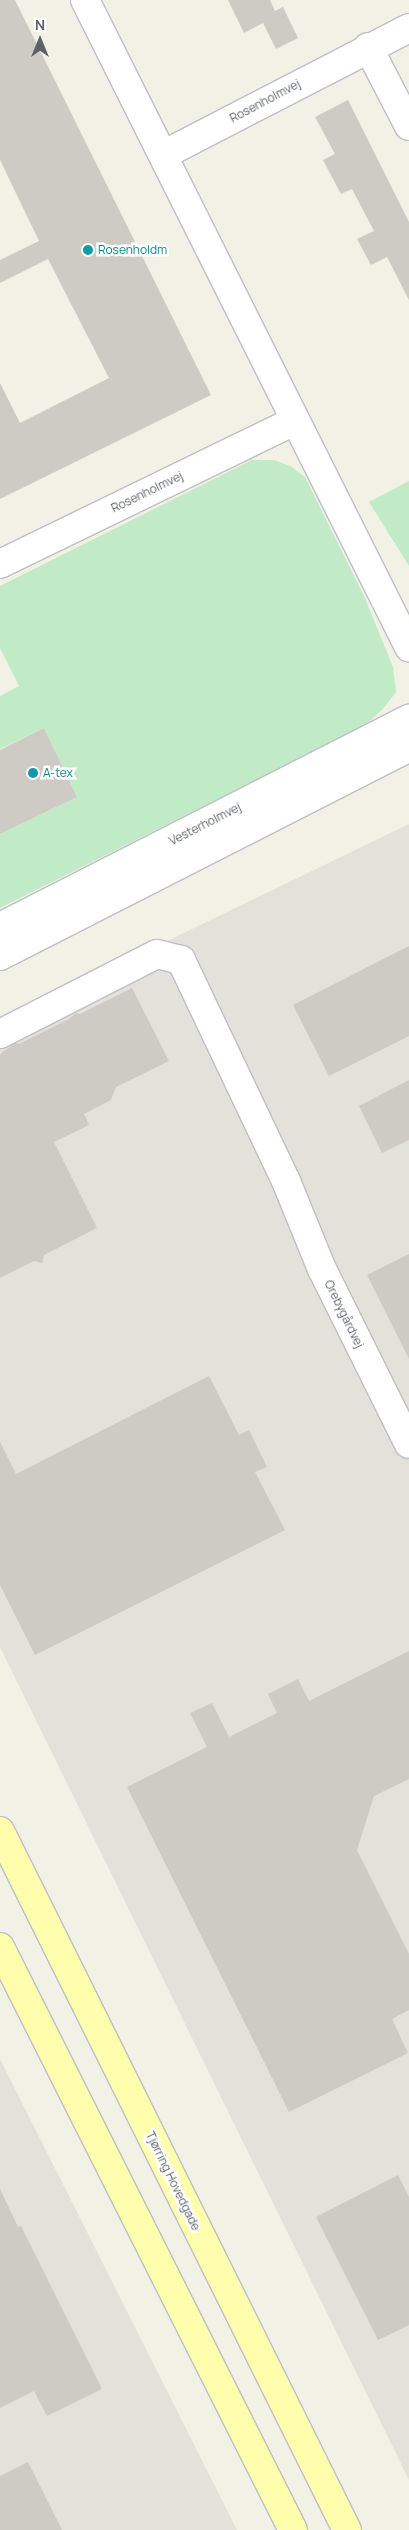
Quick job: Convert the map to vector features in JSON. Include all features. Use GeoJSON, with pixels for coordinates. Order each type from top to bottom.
{"type":"FeatureCollection","features":[{"type":"Feature","properties":{"kind":"main road","name":"Tjørring Hovedgade"},"geometry":{"type":"LineString","coordinates":[[0,1831],[347,2530]]}},
{"type":"Feature","properties":{"kind":"main road"},"geometry":{"type":"LineString","coordinates":[[0,1947],[293,2530]]}},
{"type":"Feature","properties":{"kind":"street"},"geometry":{"type":"LineString","coordinates":[[85,0],[409,647]]}},
{"type":"Feature","properties":{"kind":"street","name":"Rosenholmvej"},"geometry":{"type":"LineString","coordinates":[[163,155],[368,47],[409,28]]}},
{"type":"Feature","properties":{"kind":"street"},"geometry":{"type":"LineString","coordinates":[[368,47],[409,126]]}},
{"type":"Feature","properties":{"kind":"street","name":"Rosenholmvej"},"geometry":{"type":"LineString","coordinates":[[0,564],[295,421]]}},
{"type":"Feature","properties":{"kind":"street","name":"Vesterholmvej"},"geometry":{"type":"LineString","coordinates":[[0,927],[409,719]]}},
{"type":"Feature","properties":{"kind":"street","name":"Vesterholmvej"},"geometry":{"type":"LineString","coordinates":[[0,956],[409,748]]}},
{"type":"Feature","properties":{"kind":"street","name":"Orebygårdvej"},"geometry":{"type":"LineString","coordinates":[[0,1034],[157,954],[181,960],[286,1181],[322,1269],[409,1444]]}},
{"type":"Feature","properties":{"kind":"shaded area"},"geometry":{"type":"Polygon","coordinates":[[[409,824],[409,2480],[0,1647],[0,1022],[409,824]]]}},
{"type":"Feature","properties":{"kind":"shaded area"},"geometry":{"type":"Polygon","coordinates":[[[0,2059],[237,2530],[0,2530],[0,2059]]]}},
{"type":"Feature","properties":{"kind":"green space"},"geometry":{"type":"Polygon","coordinates":[[[252,460],[274,460],[290,466],[305,477],[364,596],[393,667],[396,692],[383,709],[364,726],[0,908],[0,834],[77,797],[44,728],[0,749],[0,696],[19,686],[0,648],[0,586],[252,460]]]}},
{"type":"Feature","properties":{"kind":"green space"},"geometry":{"type":"Polygon","coordinates":[[[409,481],[409,566],[369,502],[409,481]]]}},
{"type":"Feature","properties":{"kind":"building","name":"Rosenholdm"},"geometry":{"type":"Polygon","coordinates":[[[0,0],[15,0],[211,395],[0,499],[0,383],[20,423],[109,378],[48,259],[0,283],[0,260],[39,241],[0,160],[0,0]]]}},
{"type":"Feature","properties":{"kind":"building"},"geometry":{"type":"Polygon","coordinates":[[[228,0],[270,0],[275,11],[283,7],[298,38],[276,49],[263,23],[244,33],[228,0]]]}},
{"type":"Feature","properties":{"kind":"building"},"geometry":{"type":"Polygon","coordinates":[[[348,100],[409,222],[409,300],[387,257],[371,265],[357,239],[374,231],[352,189],[341,194],[323,160],[335,154],[315,117],[348,100]]]}},
{"type":"Feature","properties":{"kind":"building","name":"A-tex"},"geometry":{"type":"Polygon","coordinates":[[[44,728],[77,797],[0,834],[0,750],[44,728]]]}},
{"type":"Feature","properties":{"kind":"building"},"geometry":{"type":"Polygon","coordinates":[[[409,946],[409,1036],[329,1076],[293,1005],[409,946]]]}},
{"type":"Feature","properties":{"kind":"building"},"geometry":{"type":"Polygon","coordinates":[[[132,988],[169,1061],[116,1087],[111,1100],[84,1114],[89,1125],[54,1142],[97,1228],[44,1255],[42,1263],[34,1261],[0,1278],[0,1054],[16,1043],[19,1044],[69,1019],[76,1013],[80,1014],[132,988]]]}},
{"type":"Feature","properties":{"kind":"building"},"geometry":{"type":"Polygon","coordinates":[[[409,1080],[409,1140],[382,1153],[359,1106],[409,1080]]]}},
{"type":"Feature","properties":{"kind":"building"},"geometry":{"type":"Polygon","coordinates":[[[409,1254],[409,1359],[367,1275],[409,1254]]]}},
{"type":"Feature","properties":{"kind":"building"},"geometry":{"type":"Polygon","coordinates":[[[209,1376],[239,1435],[249,1430],[267,1467],[255,1472],[285,1530],[35,1655],[0,1585],[0,1442],[16,1474],[209,1376]]]}},
{"type":"Feature","properties":{"kind":"building"},"geometry":{"type":"Polygon","coordinates":[[[409,1651],[409,1779],[374,1796],[357,1850],[409,1954],[409,2010],[392,2019],[408,2053],[289,2112],[127,1787],[207,1747],[190,1713],[212,1703],[229,1737],[277,1713],[268,1694],[298,1679],[309,1701],[409,1651]]]}},
{"type":"Feature","properties":{"kind":"building"},"geometry":{"type":"Polygon","coordinates":[[[398,2175],[409,2197],[409,2325],[378,2340],[316,2217],[398,2175]]]}},
{"type":"Feature","properties":{"kind":"building"},"geometry":{"type":"Polygon","coordinates":[[[0,2189],[18,2227],[21,2226],[102,2389],[47,2416],[34,2391],[0,2408],[0,2189]]]}},
{"type":"Feature","properties":{"kind":"building"},"geometry":{"type":"Polygon","coordinates":[[[28,2462],[62,2530],[0,2530],[0,2476],[28,2462]]]}},
{"type":"Feature","properties":{"kind":"place","name":"Rosenholdm"},"geometry":{"type":"Point","coordinates":[88,250]}},
{"type":"Feature","properties":{"kind":"place","name":"A-tex"},"geometry":{"type":"Point","coordinates":[33,773]}}]}
